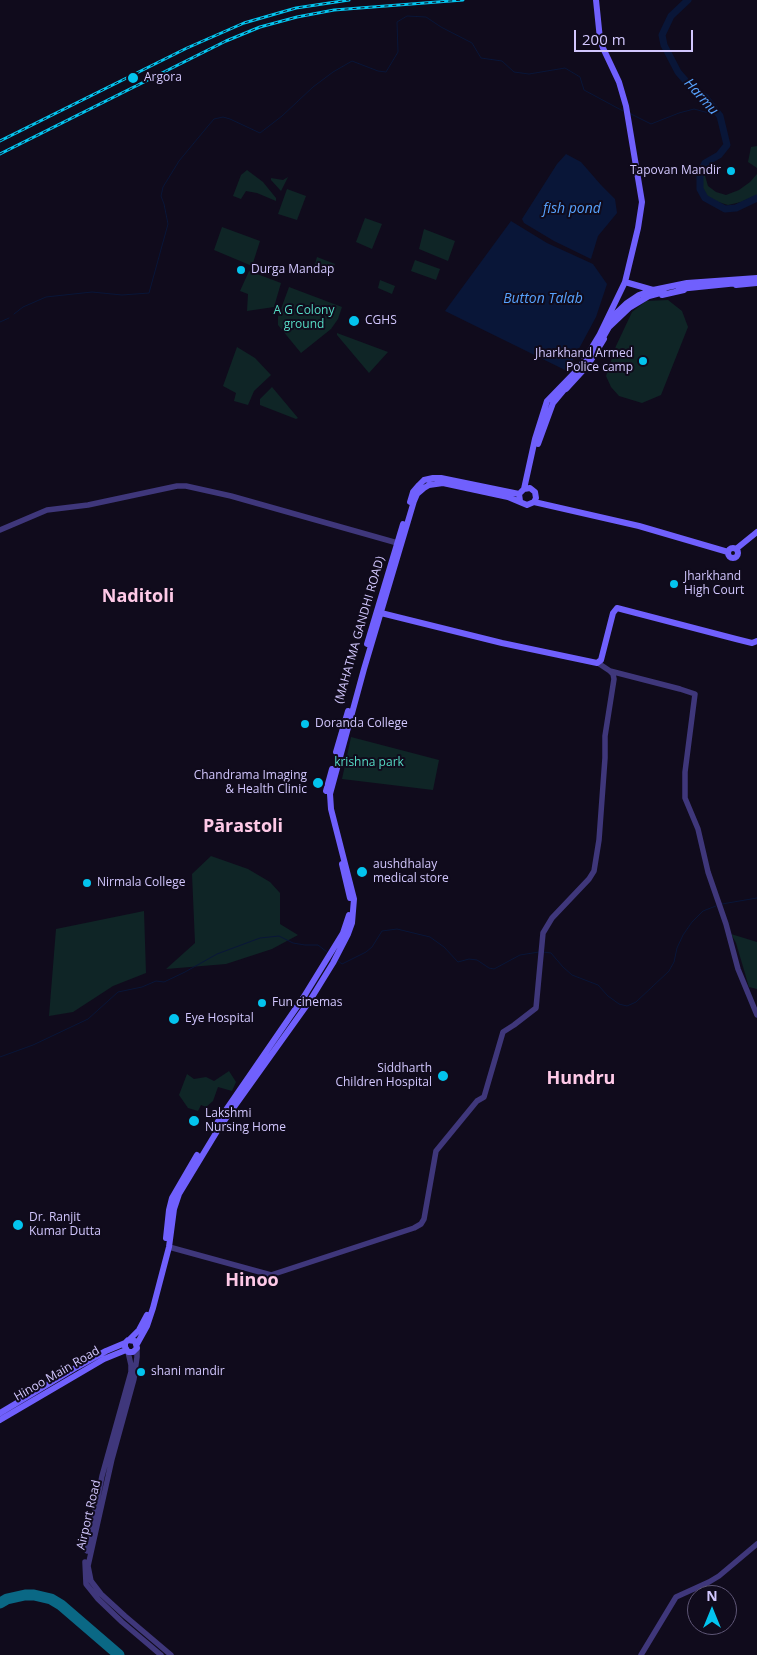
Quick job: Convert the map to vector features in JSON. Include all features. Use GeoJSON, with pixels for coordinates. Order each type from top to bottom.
{"type":"FeatureCollection","features":[{"type":"Feature","properties":{"kind":"main road"},"geometry":{"type":"LineString","coordinates":[[596,0],[600,39],[622,90],[642,207],[625,282],[605,320],[598,338]]}},
{"type":"Feature","properties":{"kind":"main road"},"geometry":{"type":"LineString","coordinates":[[542,423],[547,401],[580,366],[606,324],[639,294],[687,283],[757,281]]}},
{"type":"Feature","properties":{"kind":"main road"},"geometry":{"type":"LineString","coordinates":[[520,501],[534,441],[542,423],[553,405],[588,365],[609,329],[623,314],[644,300],[656,296],[757,281]]}},
{"type":"Feature","properties":{"kind":"main road"},"geometry":{"type":"LineString","coordinates":[[625,282],[653,290]]}},
{"type":"Feature","properties":{"kind":"main road","name":"(MAHATMA GANDHI ROAD)"},"geometry":{"type":"LineString","coordinates":[[340,944],[348,921],[350,900],[328,811],[326,790],[413,492],[424,480],[441,478],[524,490]]}},
{"type":"Feature","properties":{"kind":"main road"},"geometry":{"type":"LineString","coordinates":[[127,1346],[142,1326],[148,1313],[165,1248],[169,1210],[175,1192],[208,1137],[322,973],[352,923],[354,899],[331,809],[330,794],[399,543],[418,494],[429,485],[443,483],[520,501],[527,506],[534,502],[639,526],[728,552],[732,548],[736,549],[757,532]]}},
{"type":"Feature","properties":{"kind":"main road"},"geometry":{"type":"LineString","coordinates":[[524,490],[536,495],[534,502]]}},
{"type":"Feature","properties":{"kind":"main road"},"geometry":{"type":"LineString","coordinates":[[381,613],[502,643],[598,663],[601,660],[613,613],[617,608],[736,639],[757,641]]}},
{"type":"Feature","properties":{"kind":"main road"},"geometry":{"type":"LineString","coordinates":[[127,1346],[133,1352],[150,1319],[169,1247],[175,1204],[186,1182],[219,1128],[306,1006],[322,973]]}},
{"type":"Feature","properties":{"kind":"main road"},"geometry":{"type":"LineString","coordinates":[[127,1346],[134,1340],[137,1346]]}},
{"type":"Feature","properties":{"kind":"main road","name":"Hinoo Main Road"},"geometry":{"type":"LineString","coordinates":[[0,1413],[84,1363],[127,1346]]}},
{"type":"Feature","properties":{"kind":"main road","name":"Hinoo Main Road"},"geometry":{"type":"LineString","coordinates":[[0,1420],[127,1346]]}},
{"type":"Feature","properties":{"kind":"street"},"geometry":{"type":"LineString","coordinates":[[0,530],[47,510],[88,505],[176,486],[186,486],[231,496],[399,543]]}},
{"type":"Feature","properties":{"kind":"street"},"geometry":{"type":"LineString","coordinates":[[598,663],[610,671],[695,694],[688,735],[685,798],[698,832],[708,872],[718,899],[738,969],[757,1015]]}},
{"type":"Feature","properties":{"kind":"street"},"geometry":{"type":"LineString","coordinates":[[169,1247],[271,1275],[418,1226],[424,1219],[436,1151],[477,1101],[484,1097],[502,1032],[536,1008],[543,933],[547,924],[589,879],[595,865],[606,758],[605,736],[614,679],[610,671]]}},
{"type":"Feature","properties":{"kind":"street","name":"Airport Road"},"geometry":{"type":"LineString","coordinates":[[127,1346],[131,1369],[102,1476],[84,1568],[86,1584],[98,1599],[161,1655]]}},
{"type":"Feature","properties":{"kind":"street","name":"Airport Road"},"geometry":{"type":"LineString","coordinates":[[137,1346],[138,1357],[134,1379],[112,1459],[88,1566],[91,1581],[101,1594],[172,1655]]}},
{"type":"Feature","properties":{"kind":"street"},"geometry":{"type":"LineString","coordinates":[[641,1655],[676,1597],[719,1576],[757,1544]]}},
{"type":"Feature","properties":{"kind":"green space"},"geometry":{"type":"Polygon","coordinates":[[[757,146],[757,168],[748,162],[751,147],[757,146]]]}},
{"type":"Feature","properties":{"kind":"green space"},"geometry":{"type":"Polygon","coordinates":[[[703,169],[708,186],[716,192],[726,195],[739,190],[757,174],[757,195],[728,205],[718,202],[708,197],[703,190],[701,174],[703,169]]]}},
{"type":"Feature","properties":{"kind":"green space"},"geometry":{"type":"Polygon","coordinates":[[[247,170],[263,182],[276,198],[276,201],[257,193],[246,191],[241,199],[233,196],[241,175],[247,170]]]}},
{"type":"Feature","properties":{"kind":"green space"},"geometry":{"type":"Polygon","coordinates":[[[288,177],[281,191],[271,180],[271,178],[283,180],[288,177]]]}},
{"type":"Feature","properties":{"kind":"green space"},"geometry":{"type":"Polygon","coordinates":[[[287,189],[306,196],[297,220],[278,214],[287,189]]]}},
{"type":"Feature","properties":{"kind":"green space"},"geometry":{"type":"Polygon","coordinates":[[[365,218],[382,224],[372,249],[356,242],[365,218]]]}},
{"type":"Feature","properties":{"kind":"green space"},"geometry":{"type":"Polygon","coordinates":[[[222,227],[260,241],[252,266],[214,250],[222,227]]]}},
{"type":"Feature","properties":{"kind":"green space"},"geometry":{"type":"Polygon","coordinates":[[[424,229],[455,241],[448,261],[419,249],[424,229]]]}},
{"type":"Feature","properties":{"kind":"green space"},"geometry":{"type":"Polygon","coordinates":[[[317,257],[335,264],[332,271],[315,264],[317,257]]]}},
{"type":"Feature","properties":{"kind":"green space"},"geometry":{"type":"Polygon","coordinates":[[[415,260],[440,269],[436,280],[411,271],[415,260]]]}},
{"type":"Feature","properties":{"kind":"green space"},"geometry":{"type":"Polygon","coordinates":[[[249,271],[281,283],[274,307],[247,311],[248,294],[240,291],[249,271]]]}},
{"type":"Feature","properties":{"kind":"green space"},"geometry":{"type":"Polygon","coordinates":[[[380,280],[395,286],[392,294],[378,288],[380,280]]]}},
{"type":"Feature","properties":{"kind":"green space","name":"A G Colony ground"},"geometry":{"type":"Polygon","coordinates":[[[289,287],[342,307],[338,319],[331,329],[301,353],[278,325],[278,317],[289,287]]]}},
{"type":"Feature","properties":{"kind":"green space","name":"Jharkhand Armed Police camp"},"geometry":{"type":"Polygon","coordinates":[[[668,300],[682,311],[688,327],[661,395],[642,403],[619,396],[611,387],[606,376],[616,346],[632,312],[646,301],[668,300]]]}},
{"type":"Feature","properties":{"kind":"green space"},"geometry":{"type":"Polygon","coordinates":[[[337,333],[388,352],[369,373],[337,333]]]}},
{"type":"Feature","properties":{"kind":"green space"},"geometry":{"type":"Polygon","coordinates":[[[237,347],[255,358],[271,375],[254,391],[248,405],[234,401],[236,393],[223,386],[237,347]]]}},
{"type":"Feature","properties":{"kind":"green space"},"geometry":{"type":"Polygon","coordinates":[[[272,387],[298,418],[296,419],[260,405],[260,399],[272,387]]]}},
{"type":"Feature","properties":{"kind":"green space","name":"krishna park"},"geometry":{"type":"Polygon","coordinates":[[[351,737],[439,760],[433,790],[342,779],[351,737]]]}},
{"type":"Feature","properties":{"kind":"green space"},"geometry":{"type":"Polygon","coordinates":[[[211,856],[248,869],[270,882],[280,893],[280,924],[298,935],[272,949],[226,964],[166,969],[195,943],[192,874],[211,856]]]}},
{"type":"Feature","properties":{"kind":"green space"},"geometry":{"type":"Polygon","coordinates":[[[144,911],[146,973],[113,986],[73,1012],[49,1016],[56,929],[144,911]]]}},
{"type":"Feature","properties":{"kind":"green space"},"geometry":{"type":"Polygon","coordinates":[[[731,934],[757,942],[757,989],[749,987],[736,943],[731,934]]]}},
{"type":"Feature","properties":{"kind":"green space"},"geometry":{"type":"Polygon","coordinates":[[[229,1071],[236,1082],[232,1091],[218,1087],[213,1101],[206,1107],[201,1105],[198,1111],[188,1108],[179,1095],[187,1074],[194,1079],[206,1077],[214,1081],[229,1071]]]}},
{"type":"Feature","properties":{"kind":"water","name":"fish pond"},"geometry":{"type":"Polygon","coordinates":[[[566,154],[581,162],[615,199],[617,213],[598,236],[591,259],[554,241],[524,223],[522,219],[557,164],[566,154]]]}},
{"type":"Feature","properties":{"kind":"water","name":"Button Talab"},"geometry":{"type":"Polygon","coordinates":[[[511,221],[547,243],[593,264],[607,284],[596,317],[567,371],[445,311],[511,221]]]}},
{"type":"Feature","properties":{"kind":"waterway","name":"Harmu"},"geometry":{"type":"LineString","coordinates":[[688,0],[671,16],[662,35],[664,45],[678,72],[691,87],[705,97],[720,116],[727,145],[719,155],[705,163],[700,174],[700,189],[705,198],[725,209],[736,208],[757,198]]}},
{"type":"Feature","properties":{"kind":"waterway"},"geometry":{"type":"LineString","coordinates":[[14,314],[23,307],[46,297],[92,292],[122,295],[149,293],[168,224],[161,196],[163,187],[179,161],[214,119],[223,117],[230,119],[260,133],[282,116],[313,87],[352,61],[378,71],[386,72],[398,52],[397,22],[407,16],[426,17],[472,43],[481,58],[502,61],[514,72],[529,74],[565,68],[580,77],[584,90],[623,111]]}},
{"type":"Feature","properties":{"kind":"waterway"},"geometry":{"type":"LineString","coordinates":[[629,113],[651,124],[694,109],[720,116]]}},
{"type":"Feature","properties":{"kind":"waterway"},"geometry":{"type":"LineString","coordinates":[[0,322],[9,318]]}},
{"type":"Feature","properties":{"kind":"waterway"},"geometry":{"type":"LineString","coordinates":[[722,904],[757,898]]}},
{"type":"Feature","properties":{"kind":"waterway"},"geometry":{"type":"LineString","coordinates":[[543,952],[551,953],[572,975],[598,985],[619,1004],[627,1006],[636,1002],[669,971],[683,935],[692,922],[703,911],[716,906]]}},
{"type":"Feature","properties":{"kind":"waterway"},"geometry":{"type":"LineString","coordinates":[[338,961],[342,964],[366,952],[372,947],[382,931],[397,929],[430,937],[444,947],[458,962],[469,959],[477,960],[494,969],[520,955],[539,952]]}},
{"type":"Feature","properties":{"kind":"waterway"},"geometry":{"type":"LineString","coordinates":[[0,1057],[33,1045],[88,1019],[118,992],[142,987],[156,981],[164,982],[217,954],[260,938],[279,936],[293,943],[318,945],[327,952]]}},
{"type":"Feature","properties":{"kind":"taxiway"},"geometry":{"type":"LineString","coordinates":[[0,1603],[7,1599],[25,1595],[51,1599],[61,1605],[119,1655]]}},
{"type":"Feature","properties":{"kind":"railway"},"geometry":{"type":"LineString","coordinates":[[0,141],[187,48],[244,23],[296,8],[349,0]]}},
{"type":"Feature","properties":{"kind":"railway"},"geometry":{"type":"LineString","coordinates":[[0,154],[226,41],[260,27],[334,10],[463,0]]}},
{"type":"Feature","properties":{"kind":"place","name":"Argora"},"geometry":{"type":"Point","coordinates":[133,78]}},
{"type":"Feature","properties":{"kind":"place","name":"Tapovan Mandir"},"geometry":{"type":"Point","coordinates":[731,171]}},
{"type":"Feature","properties":{"kind":"place","name":"Durga Mandap"},"geometry":{"type":"Point","coordinates":[241,270]}},
{"type":"Feature","properties":{"kind":"place","name":"CGHS"},"geometry":{"type":"Point","coordinates":[354,321]}},
{"type":"Feature","properties":{"kind":"place","name":"Jharkhand Armed Police camp"},"geometry":{"type":"Point","coordinates":[643,361]}},
{"type":"Feature","properties":{"kind":"place","name":"Jharkhand High Court"},"geometry":{"type":"Point","coordinates":[674,584]}},
{"type":"Feature","properties":{"kind":"place","name":"Doranda College"},"geometry":{"type":"Point","coordinates":[305,724]}},
{"type":"Feature","properties":{"kind":"place","name":"Chandrama Imaging & Health Clinic"},"geometry":{"type":"Point","coordinates":[318,783]}},
{"type":"Feature","properties":{"kind":"place","name":"aushdhalay medical store"},"geometry":{"type":"Point","coordinates":[362,872]}},
{"type":"Feature","properties":{"kind":"place","name":"Nirmala College"},"geometry":{"type":"Point","coordinates":[87,883]}},
{"type":"Feature","properties":{"kind":"place","name":"Fun cinemas"},"geometry":{"type":"Point","coordinates":[262,1003]}},
{"type":"Feature","properties":{"kind":"place","name":"Eye Hospital"},"geometry":{"type":"Point","coordinates":[174,1019]}},
{"type":"Feature","properties":{"kind":"place","name":"Siddharth Children Hospital"},"geometry":{"type":"Point","coordinates":[443,1076]}},
{"type":"Feature","properties":{"kind":"place","name":"Lakshmi Nursing Home"},"geometry":{"type":"Point","coordinates":[194,1121]}},
{"type":"Feature","properties":{"kind":"place","name":"Dr. Ranjit Kumar Dutta"},"geometry":{"type":"Point","coordinates":[18,1225]}},
{"type":"Feature","properties":{"kind":"place","name":"shani mandir"},"geometry":{"type":"Point","coordinates":[141,1372]}},
{"type":"Feature","properties":{"kind":"district","name":"Naditoli"},"geometry":{"type":"Point","coordinates":[138,597]}},
{"type":"Feature","properties":{"kind":"district","name":"Pārastoli"},"geometry":{"type":"Point","coordinates":[243,827]}},
{"type":"Feature","properties":{"kind":"district","name":"Hundru"},"geometry":{"type":"Point","coordinates":[581,1079]}},
{"type":"Feature","properties":{"kind":"district","name":"Hinoo"},"geometry":{"type":"Point","coordinates":[252,1281]}}]}
